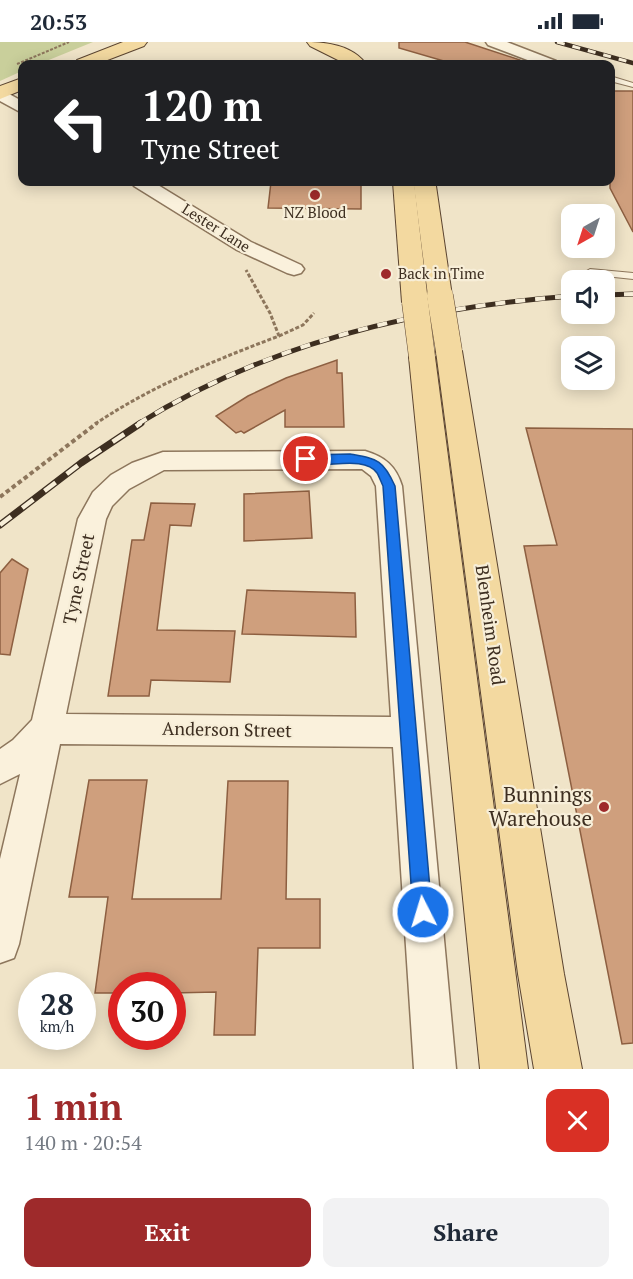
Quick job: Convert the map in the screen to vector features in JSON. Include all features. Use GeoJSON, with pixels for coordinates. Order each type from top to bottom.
{"type":"FeatureCollection","features":[{"type":"Feature","properties":{"kind":"main road"},"geometry":{"type":"LineString","coordinates":[[68,54],[101,42]]}},
{"type":"Feature","properties":{"kind":"main road"},"geometry":{"type":"LineString","coordinates":[[68,54],[121,42]]}},
{"type":"Feature","properties":{"kind":"main road"},"geometry":{"type":"LineString","coordinates":[[93,60],[138,42]]}},
{"type":"Feature","properties":{"kind":"main road"},"geometry":{"type":"LineString","coordinates":[[316,42],[341,54],[362,60]]}},
{"type":"Feature","properties":{"kind":"main road"},"geometry":{"type":"LineString","coordinates":[[346,42],[364,60]]}},
{"type":"Feature","properties":{"kind":"main road"},"geometry":{"type":"LineString","coordinates":[[0,93],[18,87]]}},
{"type":"Feature","properties":{"kind":"main road","name":"Blenheim Road"},"geometry":{"type":"LineString","coordinates":[[403,186],[415,302],[436,354],[558,1069]]}},
{"type":"Feature","properties":{"kind":"main road","name":"Blenheim Road"},"geometry":{"type":"LineString","coordinates":[[425,186],[440,296],[436,354],[504,1069]]}},
{"type":"Feature","properties":{"kind":"street"},"geometry":{"type":"LineString","coordinates":[[493,42],[540,60]]}},
{"type":"Feature","properties":{"kind":"street"},"geometry":{"type":"LineString","coordinates":[[0,93],[18,105]]}},
{"type":"Feature","properties":{"kind":"street","name":"Lester Lane"},"geometry":{"type":"LineString","coordinates":[[147,186],[244,246],[294,269]]}},
{"type":"Feature","properties":{"kind":"street","name":"Tyne Street"},"geometry":{"type":"LineString","coordinates":[[0,944],[94,511],[123,481],[150,465],[176,460],[350,459],[365,460],[378,466],[389,486],[408,732]]}},
{"type":"Feature","properties":{"kind":"street"},"geometry":{"type":"LineString","coordinates":[[0,768],[25,751],[45,729]]}},
{"type":"Feature","properties":{"kind":"street","name":"Anderson Street"},"geometry":{"type":"LineString","coordinates":[[45,729],[408,732]]}},
{"type":"Feature","properties":{"kind":"street"},"geometry":{"type":"LineString","coordinates":[[408,732],[435,1069]]}},
{"type":"Feature","properties":{"kind":"lane"},"geometry":{"type":"LineString","coordinates":[[615,80],[633,85]]}},
{"type":"Feature","properties":{"kind":"lane"},"geometry":{"type":"LineString","coordinates":[[615,274],[633,276]]}},
{"type":"Feature","properties":{"kind":"path"},"geometry":{"type":"LineString","coordinates":[[37,60],[68,54]]}},
{"type":"Feature","properties":{"kind":"path"},"geometry":{"type":"LineString","coordinates":[[244,246],[246,271],[270,314],[279,336]]}},
{"type":"Feature","properties":{"kind":"path"},"geometry":{"type":"LineString","coordinates":[[0,497],[79,436],[117,410],[195,369],[303,326],[314,313]]}},
{"type":"Feature","properties":{"kind":"green space"},"geometry":{"type":"Polygon","coordinates":[[[0,42],[93,42],[49,60],[18,60],[18,73],[0,81],[0,42]]]}},
{"type":"Feature","properties":{"kind":"building"},"geometry":{"type":"Polygon","coordinates":[[[399,42],[465,42],[520,60],[440,60],[399,48],[399,42]]]}},
{"type":"Feature","properties":{"kind":"building"},"geometry":{"type":"Polygon","coordinates":[[[615,91],[633,91],[633,232],[610,186],[615,186],[615,91]]]}},
{"type":"Feature","properties":{"kind":"building","name":"NZ Blood"},"geometry":{"type":"Polygon","coordinates":[[[271,186],[361,186],[361,209],[268,208],[271,186]]]}},
{"type":"Feature","properties":{"kind":"building"},"geometry":{"type":"Polygon","coordinates":[[[337,360],[337,373],[342,373],[344,427],[285,427],[285,410],[244,433],[241,431],[236,433],[216,416],[248,396],[286,378],[337,360]]]}},
{"type":"Feature","properties":{"kind":"building","name":"Bunnings Warehouse"},"geometry":{"type":"Polygon","coordinates":[[[526,428],[633,429],[633,1043],[622,1044],[524,546],[557,545],[526,428]]]}},
{"type":"Feature","properties":{"kind":"building"},"geometry":{"type":"Polygon","coordinates":[[[309,491],[312,538],[244,541],[244,494],[309,491]]]}},
{"type":"Feature","properties":{"kind":"building"},"geometry":{"type":"Polygon","coordinates":[[[151,503],[195,504],[191,526],[170,525],[157,630],[235,631],[230,682],[151,680],[149,696],[108,696],[132,540],[144,540],[151,503]]]}},
{"type":"Feature","properties":{"kind":"building"},"geometry":{"type":"Polygon","coordinates":[[[12,559],[28,569],[10,655],[0,654],[0,573],[12,559]]]}},
{"type":"Feature","properties":{"kind":"building"},"geometry":{"type":"Polygon","coordinates":[[[247,590],[355,593],[356,637],[242,634],[247,590]]]}},
{"type":"Feature","properties":{"kind":"building"},"geometry":{"type":"Polygon","coordinates":[[[89,780],[147,780],[132,899],[221,899],[228,781],[288,781],[286,899],[320,899],[320,948],[258,948],[255,1035],[214,1035],[216,992],[186,993],[186,972],[108,972],[108,993],[96,993],[108,897],[69,897],[89,780]]]}},
{"type":"Feature","properties":{"kind":"railway"},"geometry":{"type":"LineString","coordinates":[[557,42],[633,63]]}},
{"type":"Feature","properties":{"kind":"railway"},"geometry":{"type":"LineString","coordinates":[[615,295],[633,294]]}},
{"type":"Feature","properties":{"kind":"railway"},"geometry":{"type":"LineString","coordinates":[[138,424],[188,395],[240,371],[293,350],[347,333],[458,309],[561,297]]}},
{"type":"Feature","properties":{"kind":"railway"},"geometry":{"type":"LineString","coordinates":[[0,525],[81,463],[141,423]]}},
{"type":"Feature","properties":{"kind":"place","name":"NZ Blood"},"geometry":{"type":"Point","coordinates":[315,195]}},
{"type":"Feature","properties":{"kind":"place","name":"Back in Time"},"geometry":{"type":"Point","coordinates":[386,274]}},
{"type":"Feature","properties":{"kind":"place","name":"Bunnings Warehouse"},"geometry":{"type":"Point","coordinates":[604,807]}},
{"type":"Feature","properties":{"kind":"route"},"geometry":{"type":"LineString","coordinates":[[306,459],[365,460],[374,463],[382,470],[389,486],[423,912]]}}]}
